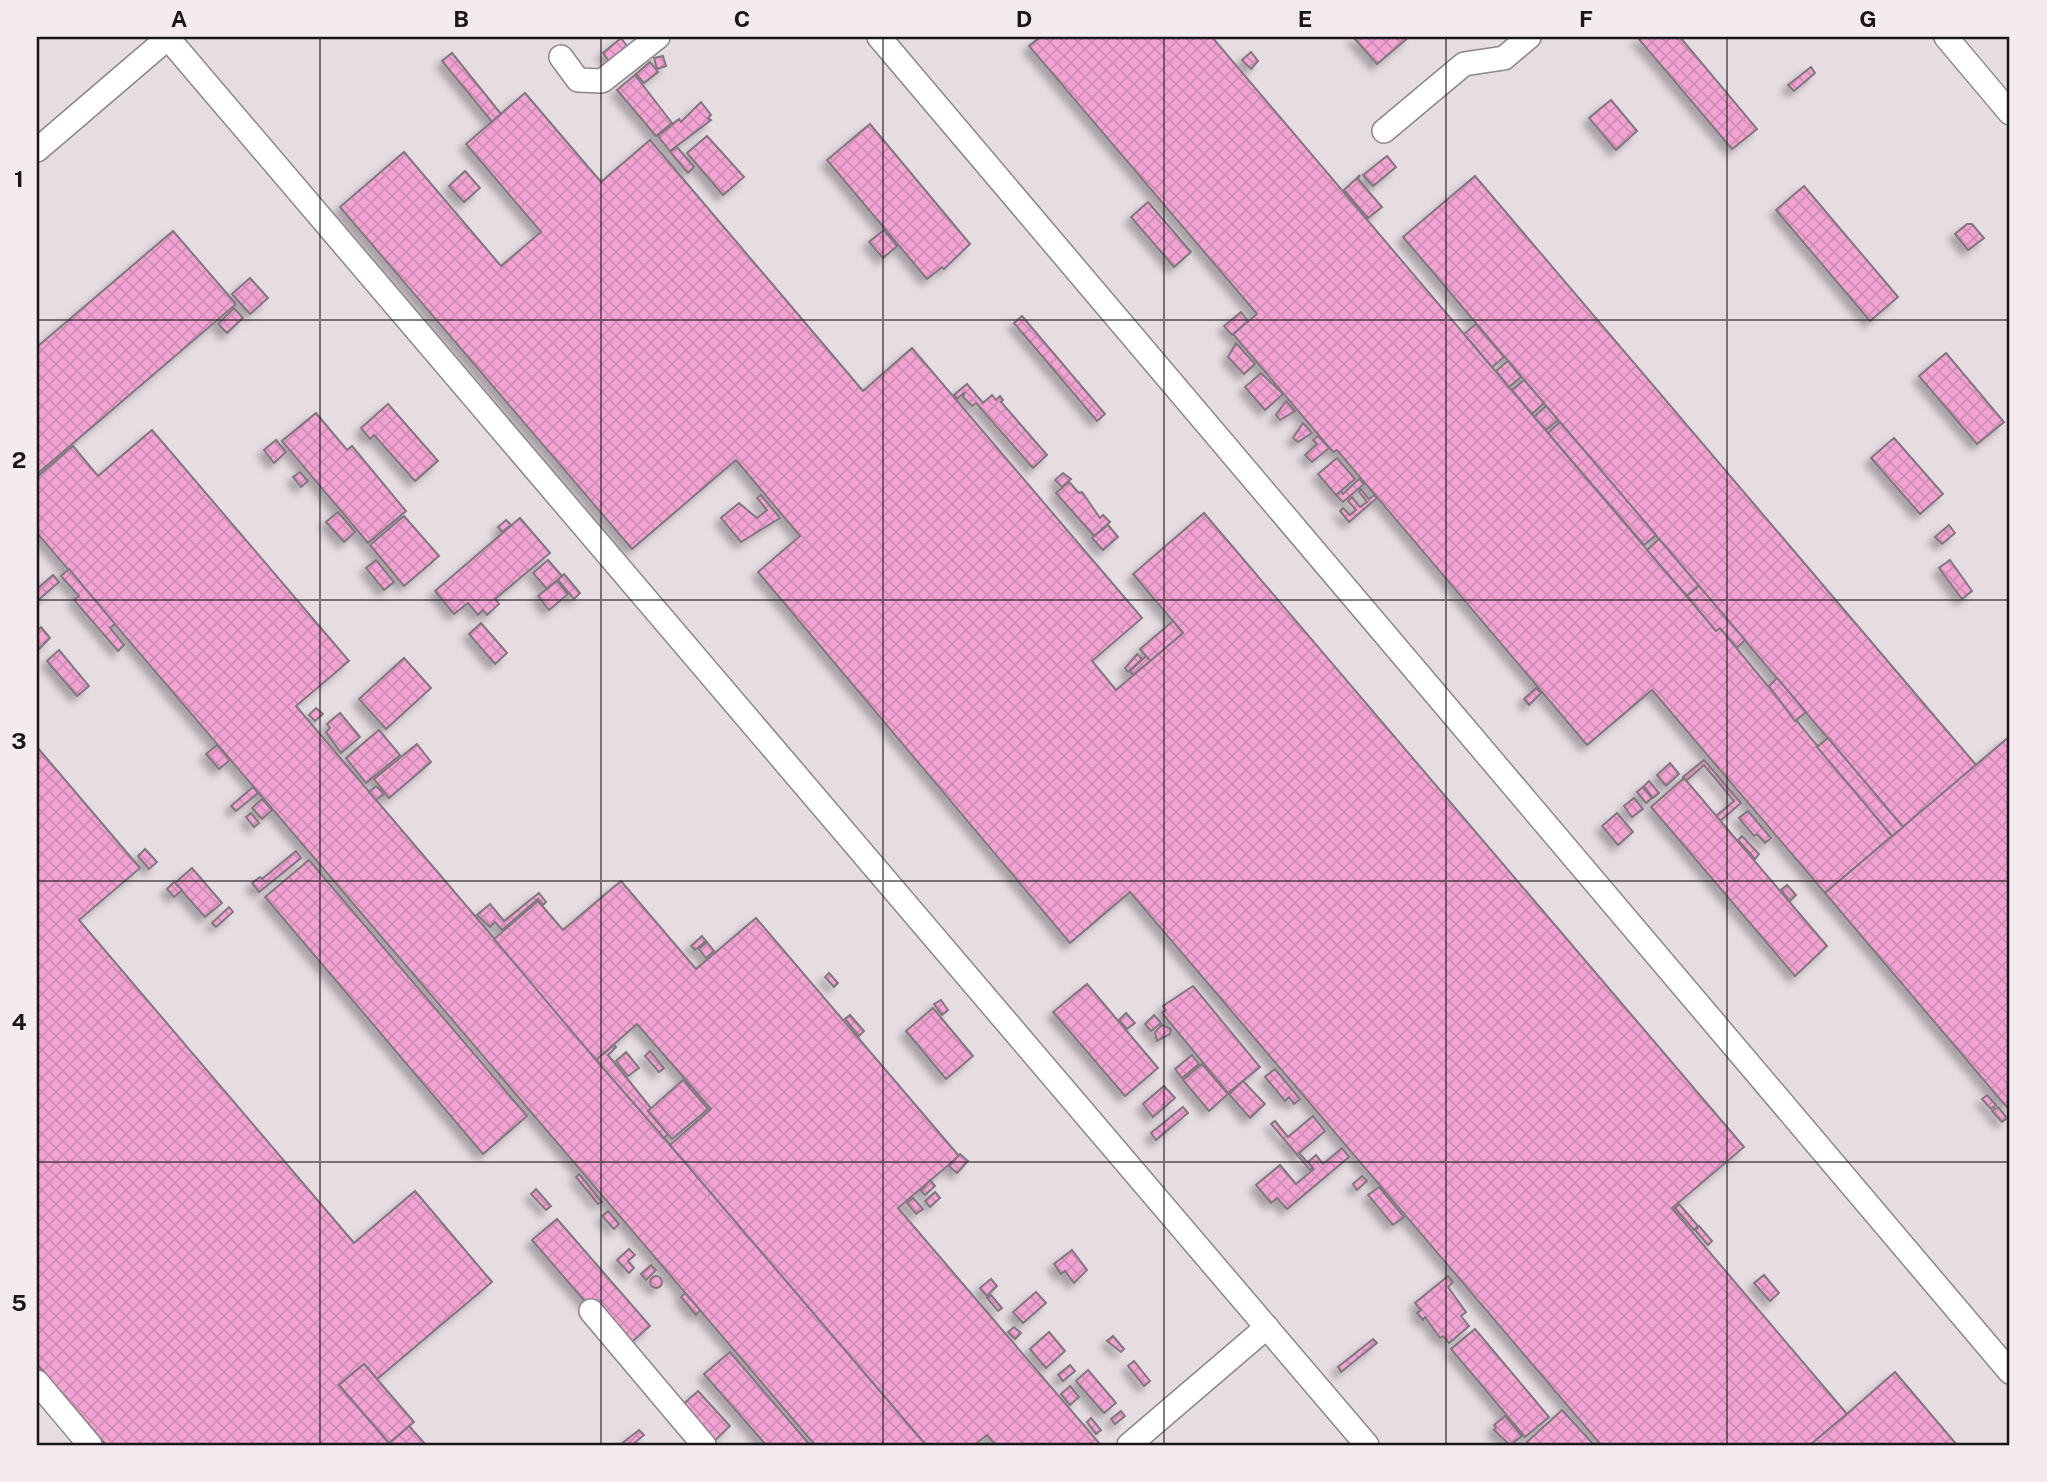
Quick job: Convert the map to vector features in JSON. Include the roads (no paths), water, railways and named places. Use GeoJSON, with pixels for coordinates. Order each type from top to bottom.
{"type":"FeatureCollection","features":[{"type":"Feature","properties":{"kind":"lane"},"geometry":{"type":"LineString","coordinates":[[37,150],[168,37],[1367,1445]]}},
{"type":"Feature","properties":{"kind":"lane"},"geometry":{"type":"LineString","coordinates":[[561,58],[578,80],[602,81],[658,37]]}},
{"type":"Feature","properties":{"kind":"lane"},"geometry":{"type":"LineString","coordinates":[[879,37],[2010,1373]]}},
{"type":"Feature","properties":{"kind":"lane"},"geometry":{"type":"LineString","coordinates":[[1384,131],[1464,64],[1504,58],[1530,37]]}},
{"type":"Feature","properties":{"kind":"lane"},"geometry":{"type":"LineString","coordinates":[[1946,37],[2010,113]]}},
{"type":"Feature","properties":{"kind":"lane"},"geometry":{"type":"LineString","coordinates":[[590,1311],[704,1445]]}},
{"type":"Feature","properties":{"kind":"lane"},"geometry":{"type":"LineString","coordinates":[[1129,1445],[1267,1327]]}},
{"type":"Feature","properties":{"kind":"lane"},"geometry":{"type":"LineString","coordinates":[[37,1382],[90,1445]]}}]}
